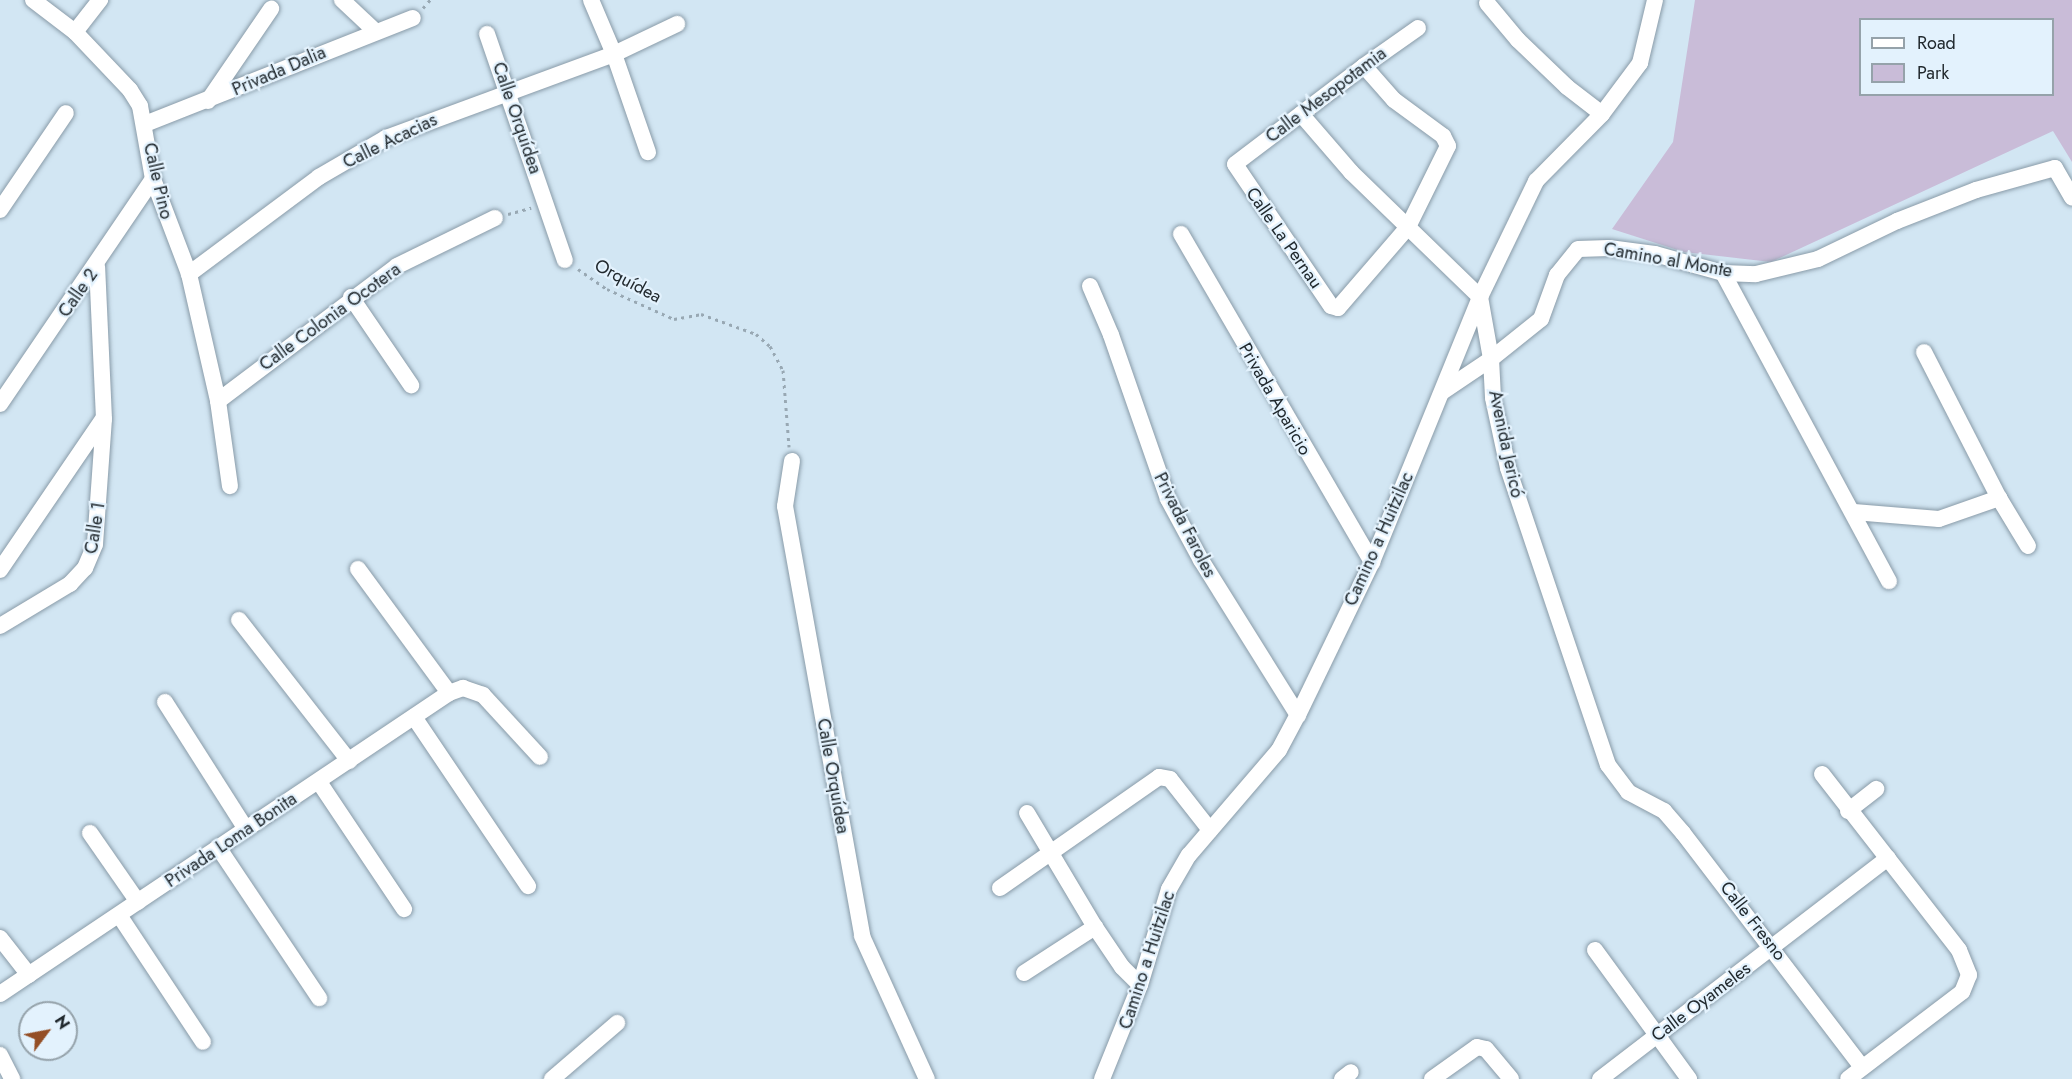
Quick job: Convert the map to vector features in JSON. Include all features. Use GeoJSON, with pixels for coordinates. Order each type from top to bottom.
{"type":"FeatureCollection","features":[{"type":"Feature","properties":{"kind":"street","name":"Calle Pino"},"geometry":{"type":"LineString","coordinates":[[33,0],[75,32],[130,90],[145,124],[153,179],[189,274],[218,401],[230,486]]}},
{"type":"Feature","properties":{"kind":"street"},"geometry":{"type":"LineString","coordinates":[[75,32],[100,0]]}},
{"type":"Feature","properties":{"kind":"street"},"geometry":{"type":"LineString","coordinates":[[342,0],[375,31]]}},
{"type":"Feature","properties":{"kind":"street"},"geometry":{"type":"LineString","coordinates":[[591,0],[614,54],[648,152]]}},
{"type":"Feature","properties":{"kind":"street","name":"Camino a Huitzilac"},"geometry":{"type":"LineString","coordinates":[[1102,1079],[1140,985],[1169,889],[1210,830],[1273,758],[1298,715],[1371,562],[1480,297],[1536,181],[1602,114],[1640,63],[1655,0]]}},
{"type":"Feature","properties":{"kind":"street"},"geometry":{"type":"LineString","coordinates":[[1487,3],[1551,72],[1602,114]]}},
{"type":"Feature","properties":{"kind":"street"},"geometry":{"type":"LineString","coordinates":[[208,101],[271,9]]}},
{"type":"Feature","properties":{"kind":"street","name":"Privada Dalia"},"geometry":{"type":"LineString","coordinates":[[145,124],[208,101],[375,31],[413,18]]}},
{"type":"Feature","properties":{"kind":"street","name":"Calle Acacias"},"geometry":{"type":"LineString","coordinates":[[189,274],[319,177],[386,138],[434,118],[508,95],[614,54],[677,24]]}},
{"type":"Feature","properties":{"kind":"street","name":"Calle Mesopotamia"},"geometry":{"type":"LineString","coordinates":[[1235,164],[1418,28]]}},
{"type":"Feature","properties":{"kind":"street","name":"Calle Orquídea"},"geometry":{"type":"LineString","coordinates":[[488,34],[565,260]]}},
{"type":"Feature","properties":{"kind":"street"},"geometry":{"type":"LineString","coordinates":[[1364,66],[1394,100],[1447,141],[1447,152],[1408,227]]}},
{"type":"Feature","properties":{"kind":"street"},"geometry":{"type":"LineString","coordinates":[[2,203],[66,112]]}},
{"type":"Feature","properties":{"kind":"street"},"geometry":{"type":"LineString","coordinates":[[1302,114],[1351,172],[1480,297]]}},
{"type":"Feature","properties":{"kind":"street","name":"Calle La Pernau"},"geometry":{"type":"LineString","coordinates":[[1235,164],[1331,306],[1338,308],[1408,227]]}},
{"type":"Feature","properties":{"kind":"street","name":"Camino al Monte"},"geometry":{"type":"LineString","coordinates":[[1442,392],[1491,359],[1535,324],[1568,256],[1586,246],[1655,254],[1723,273],[1756,274],[1818,259],[1966,194],[2055,168],[2072,197]]}},
{"type":"Feature","properties":{"kind":"street","name":"Calle 2"},"geometry":{"type":"LineString","coordinates":[[0,404],[97,267],[153,179]]}},
{"type":"Feature","properties":{"kind":"street","name":"Calle Colonia Ocotera"},"geometry":{"type":"LineString","coordinates":[[218,401],[351,297],[397,266],[495,218]]}},
{"type":"Feature","properties":{"kind":"street","name":"Privada Aparicio"},"geometry":{"type":"LineString","coordinates":[[1181,234],[1371,562]]}},
{"type":"Feature","properties":{"kind":"street","name":"Calle 1"},"geometry":{"type":"LineString","coordinates":[[0,626],[70,584],[91,558],[100,489],[104,419],[97,267]]}},
{"type":"Feature","properties":{"kind":"street"},"geometry":{"type":"LineString","coordinates":[[1723,273],[1854,512],[1889,582]]}},
{"type":"Feature","properties":{"kind":"street","name":"Privada Faroles"},"geometry":{"type":"LineString","coordinates":[[1090,286],[1112,335],[1168,499],[1201,560],[1298,715]]}},
{"type":"Feature","properties":{"kind":"street"},"geometry":{"type":"LineString","coordinates":[[351,297],[411,385]]}},
{"type":"Feature","properties":{"kind":"street","name":"Avenida Jericó"},"geometry":{"type":"LineString","coordinates":[[1480,297],[1491,359],[1493,398],[1508,468],[1601,750],[1628,792]]}},
{"type":"Feature","properties":{"kind":"street"},"geometry":{"type":"LineString","coordinates":[[1924,352],[1999,498],[2028,546]]}},
{"type":"Feature","properties":{"kind":"street"},"geometry":{"type":"LineString","coordinates":[[0,570],[104,419]]}},
{"type":"Feature","properties":{"kind":"street","name":"Calle Orquídea"},"geometry":{"type":"LineString","coordinates":[[792,461],[784,506],[862,936],[927,1079]]}},
{"type":"Feature","properties":{"kind":"street"},"geometry":{"type":"LineString","coordinates":[[1854,512],[1939,519],[1999,498]]}},
{"type":"Feature","properties":{"kind":"street"},"geometry":{"type":"LineString","coordinates":[[358,569],[456,691],[483,695],[540,757]]}},
{"type":"Feature","properties":{"kind":"street"},"geometry":{"type":"LineString","coordinates":[[239,620],[349,761]]}},
{"type":"Feature","properties":{"kind":"street","name":"Privada Loma Bonita"},"geometry":{"type":"LineString","coordinates":[[0,994],[456,691]]}},
{"type":"Feature","properties":{"kind":"street"},"geometry":{"type":"LineString","coordinates":[[165,702],[246,829]]}},
{"type":"Feature","properties":{"kind":"street"},"geometry":{"type":"LineString","coordinates":[[414,717],[528,886]]}},
{"type":"Feature","properties":{"kind":"street"},"geometry":{"type":"LineString","coordinates":[[1822,774],[1848,811],[1888,858],[1959,950],[1968,975],[1962,992],[1848,1079]]}},
{"type":"Feature","properties":{"kind":"street"},"geometry":{"type":"LineString","coordinates":[[1000,888],[1164,776],[1210,830]]}},
{"type":"Feature","properties":{"kind":"street"},"geometry":{"type":"LineString","coordinates":[[319,782],[404,909]]}},
{"type":"Feature","properties":{"kind":"street"},"geometry":{"type":"LineString","coordinates":[[1848,811],[1875,789]]}},
{"type":"Feature","properties":{"kind":"street","name":"Calle Fresno"},"geometry":{"type":"LineString","coordinates":[[1628,792],[1664,811],[1774,947],[1862,1067]]}},
{"type":"Feature","properties":{"kind":"street"},"geometry":{"type":"LineString","coordinates":[[1027,813],[1049,854],[1095,927],[1122,967],[1140,985]]}},
{"type":"Feature","properties":{"kind":"street"},"geometry":{"type":"LineString","coordinates":[[90,833],[138,902]]}},
{"type":"Feature","properties":{"kind":"street"},"geometry":{"type":"LineString","coordinates":[[218,847],[319,998]]}},
{"type":"Feature","properties":{"kind":"street","name":"Calle Oyameles"},"geometry":{"type":"LineString","coordinates":[[1600,1079],[1888,858]]}},
{"type":"Feature","properties":{"kind":"street"},"geometry":{"type":"LineString","coordinates":[[119,915],[203,1042]]}},
{"type":"Feature","properties":{"kind":"street"},"geometry":{"type":"LineString","coordinates":[[1024,973],[1095,927]]}},
{"type":"Feature","properties":{"kind":"street"},"geometry":{"type":"LineString","coordinates":[[0,938],[28,975]]}},
{"type":"Feature","properties":{"kind":"street"},"geometry":{"type":"LineString","coordinates":[[1595,950],[1689,1079]]}},
{"type":"Feature","properties":{"kind":"street"},"geometry":{"type":"LineString","coordinates":[[552,1079],[617,1023]]}},
{"type":"Feature","properties":{"kind":"street"},"geometry":{"type":"LineString","coordinates":[[1432,1079],[1477,1047],[1486,1048],[1511,1079]]}},
{"type":"Feature","properties":{"kind":"street"},"geometry":{"type":"LineString","coordinates":[[0,1055],[12,1079]]}},
{"type":"Feature","properties":{"kind":"path"},"geometry":{"type":"LineString","coordinates":[[495,218],[547,203]]}},
{"type":"Feature","properties":{"kind":"path","name":"Orquídea"},"geometry":{"type":"LineString","coordinates":[[565,260],[636,304],[674,319],[701,314],[756,334],[770,346],[783,370],[784,420],[792,461]]}},
{"type":"Feature","properties":{"kind":"green space"},"geometry":{"type":"Polygon","coordinates":[[[1695,0],[2072,0],[2072,162],[2053,131],[1771,262],[1684,252],[1612,229],[1673,142],[1695,0]]]}}]}
